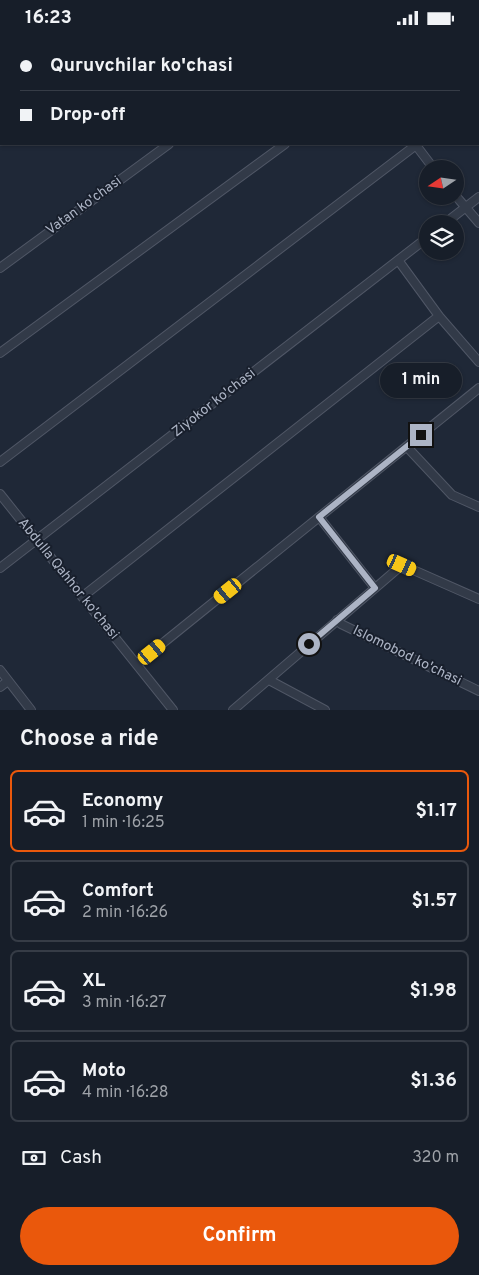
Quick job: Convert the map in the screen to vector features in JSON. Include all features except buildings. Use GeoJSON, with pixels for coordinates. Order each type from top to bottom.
{"type":"FeatureCollection","features":[{"type":"Feature","properties":{"kind":"street","name":"Vatan ko'chasi"},"geometry":{"type":"LineString","coordinates":[[0,268],[168,145]]}},
{"type":"Feature","properties":{"kind":"street"},"geometry":{"type":"LineString","coordinates":[[0,353],[284,145]]}},
{"type":"Feature","properties":{"kind":"street"},"geometry":{"type":"LineString","coordinates":[[0,461],[414,145]]}},
{"type":"Feature","properties":{"kind":"street"},"geometry":{"type":"LineString","coordinates":[[416,145],[427,160]]}},
{"type":"Feature","properties":{"kind":"street"},"geometry":{"type":"LineString","coordinates":[[455,215],[479,197]]}},
{"type":"Feature","properties":{"kind":"street"},"geometry":{"type":"LineString","coordinates":[[462,205],[479,223]]}},
{"type":"Feature","properties":{"kind":"street","name":"Ziyokor ko'chasi"},"geometry":{"type":"LineString","coordinates":[[0,568],[419,244]]}},
{"type":"Feature","properties":{"kind":"street"},"geometry":{"type":"LineString","coordinates":[[398,260],[440,316],[479,362]]}},
{"type":"Feature","properties":{"kind":"street"},"geometry":{"type":"LineString","coordinates":[[82,597],[440,316]]}},
{"type":"Feature","properties":{"kind":"street"},"geometry":{"type":"LineString","coordinates":[[137,664],[479,388]]}},
{"type":"Feature","properties":{"kind":"street"},"geometry":{"type":"LineString","coordinates":[[406,447],[452,495],[479,507]]}},
{"type":"Feature","properties":{"kind":"street","name":"Abdulla Qahhor ko'chasi"},"geometry":{"type":"LineString","coordinates":[[0,494],[174,710]]}},
{"type":"Feature","properties":{"kind":"street"},"geometry":{"type":"LineString","coordinates":[[319,517],[375,588]]}},
{"type":"Feature","properties":{"kind":"street"},"geometry":{"type":"LineString","coordinates":[[233,710],[402,565],[479,599]]}},
{"type":"Feature","properties":{"kind":"street","name":"Islomobod ko'chasi"},"geometry":{"type":"LineString","coordinates":[[337,620],[341,624],[479,691]]}},
{"type":"Feature","properties":{"kind":"street"},"geometry":{"type":"LineString","coordinates":[[0,670],[31,710]]}},
{"type":"Feature","properties":{"kind":"street"},"geometry":{"type":"LineString","coordinates":[[268,680],[325,710]]}},
{"type":"Feature","properties":{"kind":"street"},"geometry":{"type":"LineString","coordinates":[[0,687],[8,681]]}},
{"type":"Feature","properties":{"kind":"route"},"geometry":{"type":"LineString","coordinates":[[309,644],[375,588],[319,517],[421,435]]}}]}
